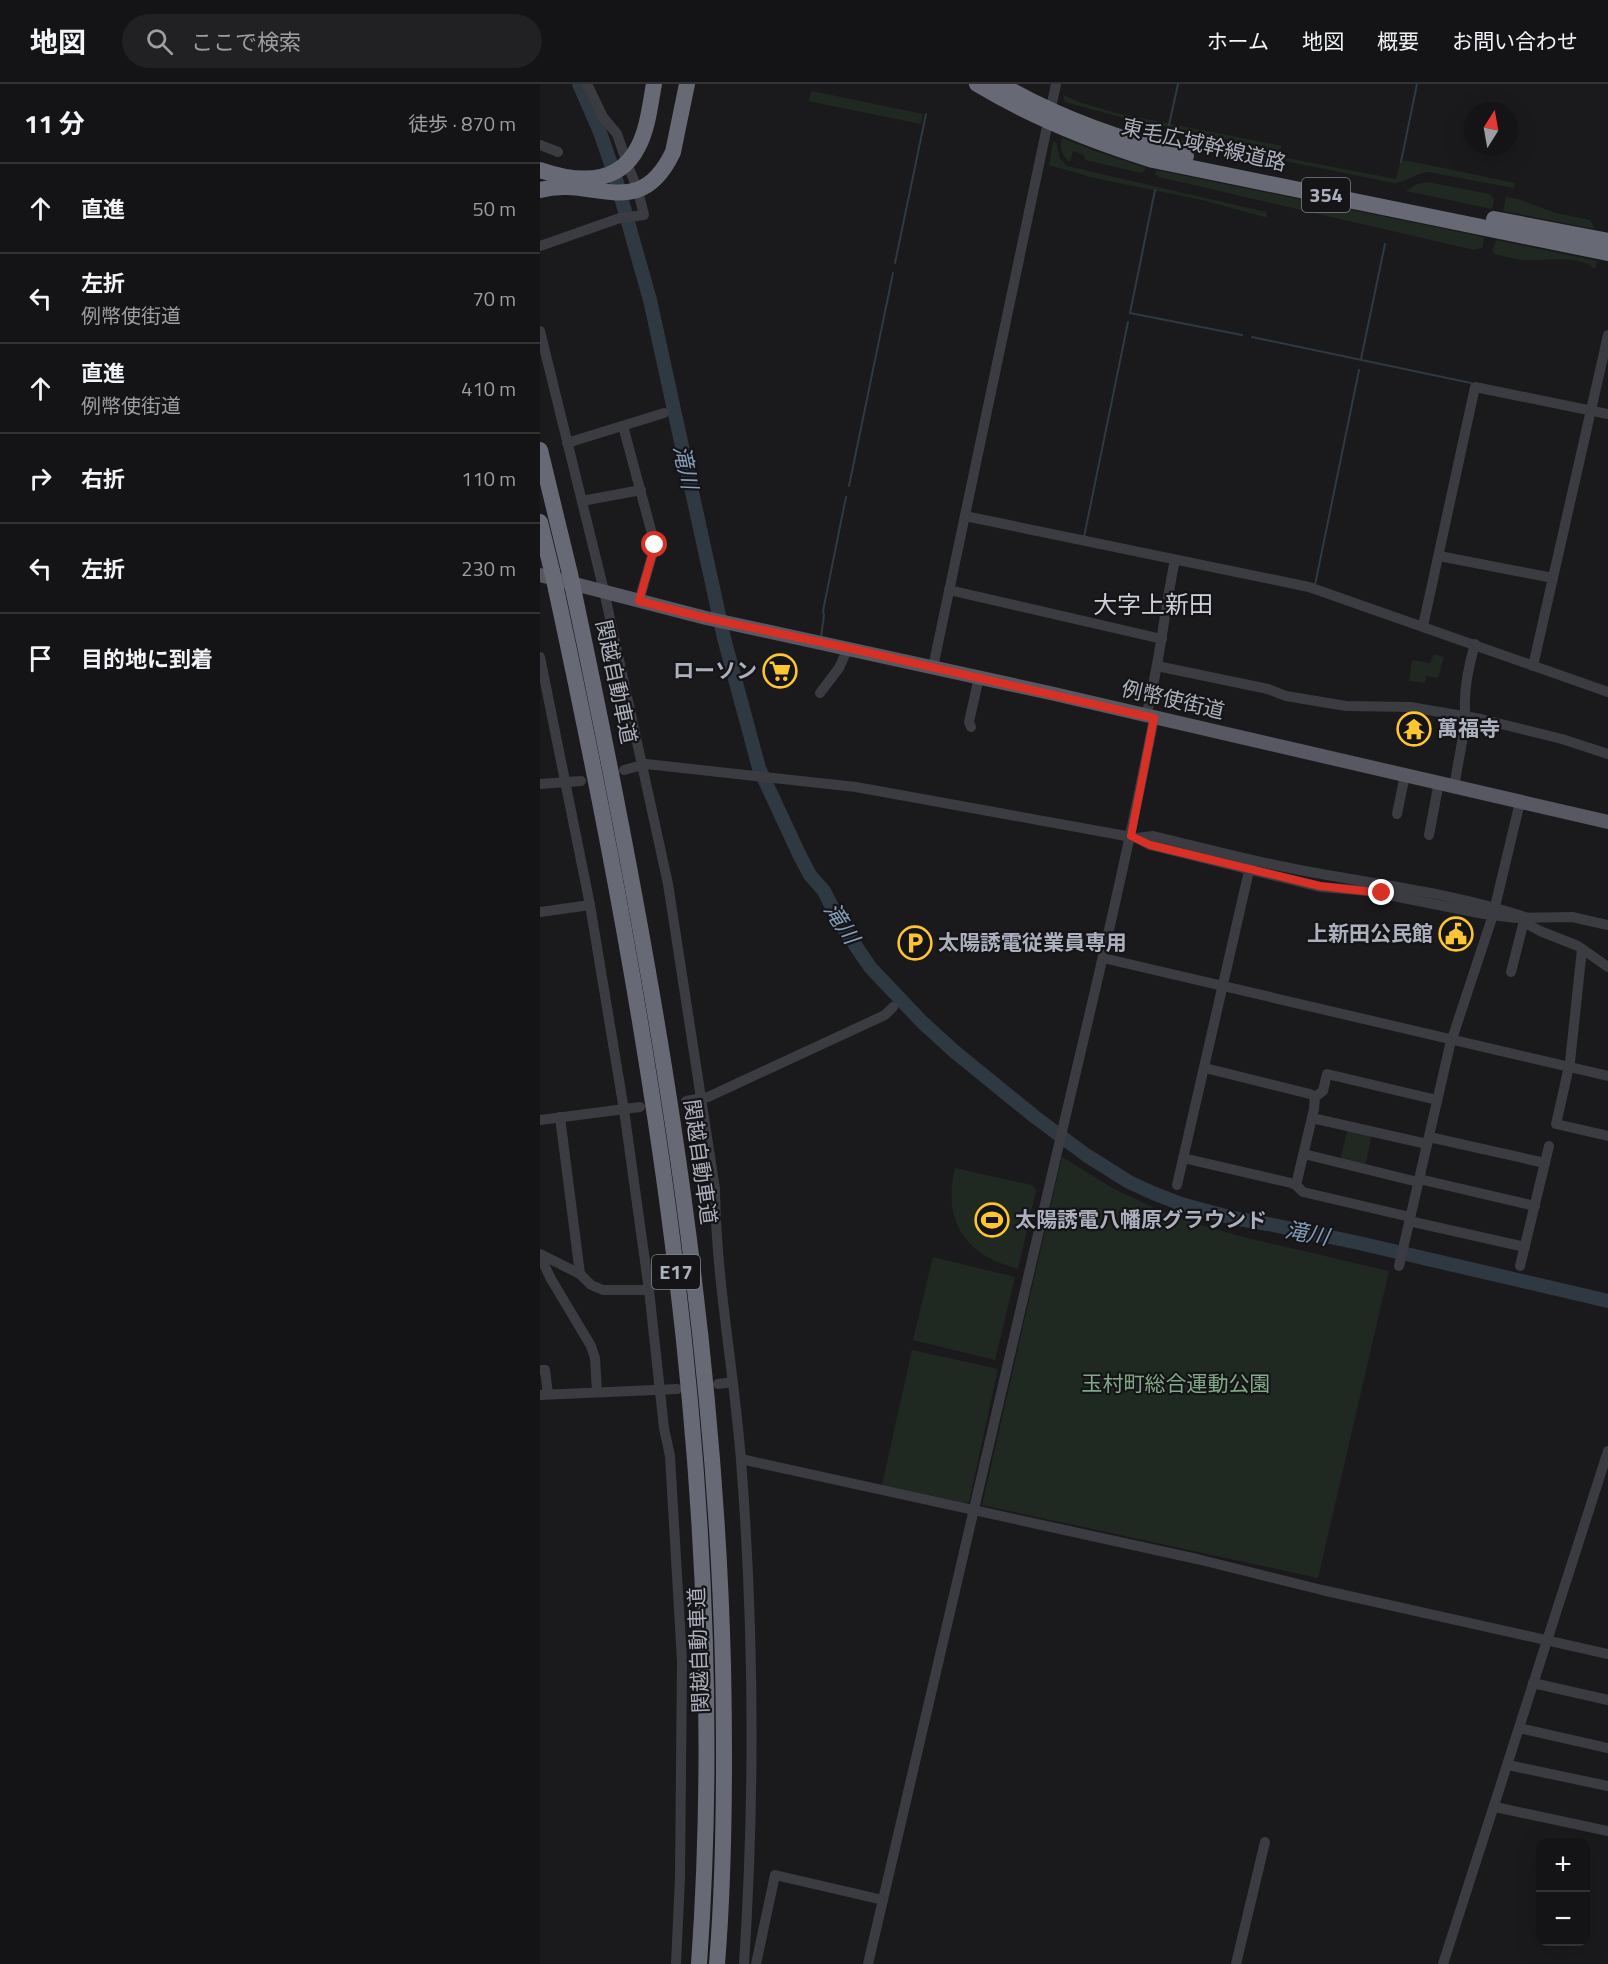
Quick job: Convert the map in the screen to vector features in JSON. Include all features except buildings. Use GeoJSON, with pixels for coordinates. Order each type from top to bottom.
{"type":"FeatureCollection","features":[{"type":"Feature","properties":{"kind":"highway"},"geometry":{"type":"LineString","coordinates":[[602,186],[634,154],[643,136],[654,84]]}},
{"type":"Feature","properties":{"kind":"highway"},"geometry":{"type":"LineString","coordinates":[[540,190],[602,186],[637,189],[653,181],[668,162],[676,141],[687,84]]}},
{"type":"Feature","properties":{"kind":"highway","name":"東毛広域幹線道路"},"geometry":{"type":"LineString","coordinates":[[976,84],[1049,116],[1192,158],[1608,241]]}},
{"type":"Feature","properties":{"kind":"highway","name":"東毛広域幹線道路"},"geometry":{"type":"LineString","coordinates":[[1000,84],[1089,139],[1160,161],[1608,254]]}},
{"type":"Feature","properties":{"kind":"highway"},"geometry":{"type":"LineString","coordinates":[[540,170],[602,186]]}},
{"type":"Feature","properties":{"kind":"highway","name":"関越自動車道"},"geometry":{"type":"LineString","coordinates":[[540,450],[570,574],[614,781],[657,1018],[678,1155],[702,1352],[719,1551],[722,1632],[724,1751],[717,1964]]}},
{"type":"Feature","properties":{"kind":"highway","name":"関越自動車道"},"geometry":{"type":"LineString","coordinates":[[540,522],[546,573],[556,589],[597,782],[639,1018],[664,1180],[685,1352],[701,1551],[707,1738],[699,1964]]}},
{"type":"Feature","properties":{"kind":"main road"},"geometry":{"type":"LineString","coordinates":[[546,573],[639,601]]}},
{"type":"Feature","properties":{"kind":"main road","name":"例幣使街道"},"geometry":{"type":"LineString","coordinates":[[639,601],[1608,822]]}},
{"type":"Feature","properties":{"kind":"street"},"geometry":{"type":"LineString","coordinates":[[540,246],[620,218],[644,215],[617,134],[603,117],[587,84]]}},
{"type":"Feature","properties":{"kind":"street"},"geometry":{"type":"LineString","coordinates":[[933,667],[1056,84]]}},
{"type":"Feature","properties":{"kind":"street"},"geometry":{"type":"LineString","coordinates":[[540,145],[558,152]]}},
{"type":"Feature","properties":{"kind":"street"},"geometry":{"type":"LineString","coordinates":[[540,331],[544,364],[604,591],[668,884],[703,1098],[715,1189],[716,1230],[741,1460],[752,1649],[753,1739],[744,1964]]}},
{"type":"Feature","properties":{"kind":"street"},"geometry":{"type":"LineString","coordinates":[[1533,666],[1608,335]]}},
{"type":"Feature","properties":{"kind":"street"},"geometry":{"type":"LineString","coordinates":[[1423,626],[1476,387],[1608,414]]}},
{"type":"Feature","properties":{"kind":"street"},"geometry":{"type":"LineString","coordinates":[[567,444],[664,413]]}},
{"type":"Feature","properties":{"kind":"street"},"geometry":{"type":"LineString","coordinates":[[623,426],[655,545],[639,601]]}},
{"type":"Feature","properties":{"kind":"street"},"geometry":{"type":"LineString","coordinates":[[582,501],[640,490]]}},
{"type":"Feature","properties":{"kind":"street"},"geometry":{"type":"LineString","coordinates":[[965,516],[1309,588],[1608,692]]}},
{"type":"Feature","properties":{"kind":"street"},"geometry":{"type":"LineString","coordinates":[[1439,556],[1553,578]]}},
{"type":"Feature","properties":{"kind":"street"},"geometry":{"type":"LineString","coordinates":[[868,1964],[1059,1143],[1134,837],[1157,666],[1175,560]]}},
{"type":"Feature","properties":{"kind":"street"},"geometry":{"type":"LineString","coordinates":[[949,590],[1162,639]]}},
{"type":"Feature","properties":{"kind":"street"},"geometry":{"type":"LineString","coordinates":[[1454,787],[1465,716],[1469,665],[1475,644]]}},
{"type":"Feature","properties":{"kind":"street"},"geometry":{"type":"LineString","coordinates":[[820,693],[839,668],[848,648]]}},
{"type":"Feature","properties":{"kind":"street"},"geometry":{"type":"LineString","coordinates":[[540,657],[590,905],[624,1110],[649,1290],[664,1428],[670,1456],[682,1661],[680,1878],[676,1964]]}},
{"type":"Feature","properties":{"kind":"street"},"geometry":{"type":"LineString","coordinates":[[1157,666],[1268,689],[1286,696],[1346,706],[1410,706],[1465,716],[1562,739],[1608,754]]}},
{"type":"Feature","properties":{"kind":"street"},"geometry":{"type":"LineString","coordinates":[[971,728],[969,722],[979,677]]}},
{"type":"Feature","properties":{"kind":"street"},"geometry":{"type":"LineString","coordinates":[[624,770],[646,764],[859,788],[937,800],[991,812],[1014,814],[1134,837],[1150,845],[1251,864],[1320,886],[1368,891],[1494,911],[1525,920],[1539,916],[1572,917],[1608,925]]}},
{"type":"Feature","properties":{"kind":"street"},"geometry":{"type":"LineString","coordinates":[[1397,814],[1405,775]]}},
{"type":"Feature","properties":{"kind":"street"},"geometry":{"type":"LineString","coordinates":[[540,784],[581,781]]}},
{"type":"Feature","properties":{"kind":"street"},"geometry":{"type":"LineString","coordinates":[[1429,835],[1439,782]]}},
{"type":"Feature","properties":{"kind":"street"},"geometry":{"type":"LineString","coordinates":[[1400,1265],[1452,1039],[1494,911],[1520,802]]}},
{"type":"Feature","properties":{"kind":"street"},"geometry":{"type":"LineString","coordinates":[[1177,1185],[1251,864]]}},
{"type":"Feature","properties":{"kind":"street"},"geometry":{"type":"LineString","coordinates":[[540,912],[590,905]]}},
{"type":"Feature","properties":{"kind":"street"},"geometry":{"type":"LineString","coordinates":[[1525,920],[1531,927],[1582,949],[1608,967]]}},
{"type":"Feature","properties":{"kind":"street"},"geometry":{"type":"LineString","coordinates":[[1512,972],[1525,920]]}},
{"type":"Feature","properties":{"kind":"street"},"geometry":{"type":"LineString","coordinates":[[1582,949],[1569,1066],[1556,1124],[1608,1136]]}},
{"type":"Feature","properties":{"kind":"street"},"geometry":{"type":"LineString","coordinates":[[1103,958],[1608,1076]]}},
{"type":"Feature","properties":{"kind":"street"},"geometry":{"type":"LineString","coordinates":[[686,1101],[703,1098],[885,1015],[893,1007]]}},
{"type":"Feature","properties":{"kind":"street"},"geometry":{"type":"LineString","coordinates":[[1205,1068],[1315,1097]]}},
{"type":"Feature","properties":{"kind":"street"},"geometry":{"type":"LineString","coordinates":[[1315,1097],[1323,1091],[1327,1074],[1437,1100]]}},
{"type":"Feature","properties":{"kind":"street"},"geometry":{"type":"LineString","coordinates":[[1296,1185],[1316,1102],[1315,1097]]}},
{"type":"Feature","properties":{"kind":"street"},"geometry":{"type":"LineString","coordinates":[[540,1120],[640,1107]]}},
{"type":"Feature","properties":{"kind":"street"},"geometry":{"type":"LineString","coordinates":[[560,1117],[580,1274]]}},
{"type":"Feature","properties":{"kind":"street"},"geometry":{"type":"LineString","coordinates":[[1312,1118],[1545,1163]]}},
{"type":"Feature","properties":{"kind":"street"},"geometry":{"type":"LineString","coordinates":[[1520,1266],[1549,1146]]}},
{"type":"Feature","properties":{"kind":"street"},"geometry":{"type":"LineString","coordinates":[[1304,1154],[1534,1206]]}},
{"type":"Feature","properties":{"kind":"street"},"geometry":{"type":"LineString","coordinates":[[1183,1158],[1296,1185],[1303,1192],[1525,1247]]}},
{"type":"Feature","properties":{"kind":"street"},"geometry":{"type":"LineString","coordinates":[[540,1255],[580,1274],[591,1285],[603,1290],[649,1290]]}},
{"type":"Feature","properties":{"kind":"street"},"geometry":{"type":"LineString","coordinates":[[540,1255],[551,1279],[591,1346],[595,1358],[597,1392]]}},
{"type":"Feature","properties":{"kind":"street"},"geometry":{"type":"LineString","coordinates":[[540,1370],[545,1370],[544,1395],[677,1389]]}},
{"type":"Feature","properties":{"kind":"street"},"geometry":{"type":"LineString","coordinates":[[718,1384],[733,1382]]}},
{"type":"Feature","properties":{"kind":"street"},"geometry":{"type":"LineString","coordinates":[[1443,1964],[1608,1451]]}},
{"type":"Feature","properties":{"kind":"street"},"geometry":{"type":"LineString","coordinates":[[741,1460],[974,1509],[1608,1654]]}},
{"type":"Feature","properties":{"kind":"street"},"geometry":{"type":"LineString","coordinates":[[1533,1683],[1608,1700]]}},
{"type":"Feature","properties":{"kind":"street"},"geometry":{"type":"LineString","coordinates":[[1519,1728],[1608,1748]]}},
{"type":"Feature","properties":{"kind":"street"},"geometry":{"type":"LineString","coordinates":[[1508,1765],[1608,1786]]}},
{"type":"Feature","properties":{"kind":"street"},"geometry":{"type":"LineString","coordinates":[[1495,1807],[1608,1831]]}},
{"type":"Feature","properties":{"kind":"street"},"geometry":{"type":"LineString","coordinates":[[1236,1964],[1265,1842]]}},
{"type":"Feature","properties":{"kind":"street"},"geometry":{"type":"LineString","coordinates":[[756,1964],[775,1875],[883,1900]]}},
{"type":"Feature","properties":{"kind":"green space"},"geometry":{"type":"Polygon","coordinates":[[[812,91],[923,114],[921,124],[808,101],[812,91]]]}},
{"type":"Feature","properties":{"kind":"green space"},"geometry":{"type":"Polygon","coordinates":[[[1063,95],[1116,113],[1282,146],[1277,155],[1262,146],[1132,120],[1065,102],[1063,95]]]}},
{"type":"Feature","properties":{"kind":"green space"},"geometry":{"type":"Polygon","coordinates":[[[1164,137],[1258,155],[1268,159],[1274,166],[1157,139],[1164,137]]]}},
{"type":"Feature","properties":{"kind":"green space"},"geometry":{"type":"Polygon","coordinates":[[[1062,138],[1146,168],[1141,173],[1085,160],[1084,155],[1073,151],[1070,162],[1062,151],[1062,138]]]}},
{"type":"Feature","properties":{"kind":"green space"},"geometry":{"type":"Polygon","coordinates":[[[1053,142],[1056,142],[1060,159],[1067,166],[1266,212],[1268,218],[1202,200],[1094,178],[1049,165],[1053,142]]]}},
{"type":"Feature","properties":{"kind":"green space"},"geometry":{"type":"Polygon","coordinates":[[[1286,158],[1396,179],[1400,162],[1403,163],[1404,160],[1515,183],[1514,188],[1428,172],[1394,183],[1285,161],[1286,158]]]}},
{"type":"Feature","properties":{"kind":"green space"},"geometry":{"type":"Polygon","coordinates":[[[1156,170],[1484,237],[1483,247],[1474,250],[1159,177],[1155,174],[1156,170]]]}},
{"type":"Feature","properties":{"kind":"green space"},"geometry":{"type":"Polygon","coordinates":[[[1427,182],[1490,194],[1494,200],[1492,209],[1406,191],[1417,184],[1427,182]]]}},
{"type":"Feature","properties":{"kind":"green space"},"geometry":{"type":"Polygon","coordinates":[[[1506,197],[1556,213],[1590,220],[1595,229],[1503,211],[1506,197]]]}},
{"type":"Feature","properties":{"kind":"green space"},"geometry":{"type":"Polygon","coordinates":[[[1496,240],[1597,261],[1595,269],[1579,261],[1523,260],[1495,254],[1492,250],[1496,240]]]}},
{"type":"Feature","properties":{"kind":"green space"},"geometry":{"type":"Polygon","coordinates":[[[1434,654],[1444,657],[1438,678],[1426,676],[1425,683],[1409,681],[1412,660],[1430,663],[1434,654]]]}},
{"type":"Feature","properties":{"kind":"green space"},"geometry":{"type":"Polygon","coordinates":[[[1348,1128],[1372,1134],[1365,1166],[1340,1160],[1348,1128]]]}},
{"type":"Feature","properties":{"kind":"green space","name":"玉村町総合運動公園"},"geometry":{"type":"Polygon","coordinates":[[[1062,1157],[1114,1189],[1174,1217],[1243,1237],[1389,1271],[1318,1578],[982,1505],[1062,1157]]]}},
{"type":"Feature","properties":{"kind":"green space","name":"太陽誘電八幡原グラウンド"},"geometry":{"type":"Polygon","coordinates":[[[955,1168],[1032,1185],[1036,1190],[1018,1269],[984,1255],[962,1234],[955,1220],[952,1205],[955,1168]]]}},
{"type":"Feature","properties":{"kind":"green space"},"geometry":{"type":"Polygon","coordinates":[[[933,1257],[1015,1277],[995,1360],[913,1340],[933,1257]]]}},
{"type":"Feature","properties":{"kind":"green space"},"geometry":{"type":"Polygon","coordinates":[[[912,1350],[998,1369],[969,1502],[882,1485],[912,1350]]]}},
{"type":"Feature","properties":{"kind":"waterway","name":"滝川"},"geometry":{"type":"LineString","coordinates":[[579,84],[600,132],[615,176],[650,300],[724,638],[759,768],[810,875],[824,891],[840,923],[870,967],[922,1022],[1035,1117],[1086,1155],[1129,1182],[1153,1193],[1181,1204],[1233,1218],[1359,1243],[1608,1301]]}},
{"type":"Feature","properties":{"kind":"waterway"},"geometry":{"type":"LineString","coordinates":[[1169,125],[1178,84]]}},
{"type":"Feature","properties":{"kind":"waterway"},"geometry":{"type":"LineString","coordinates":[[1401,162],[1417,84]]}},
{"type":"Feature","properties":{"kind":"waterway"},"geometry":{"type":"LineString","coordinates":[[895,263],[926,114]]}},
{"type":"Feature","properties":{"kind":"waterway"},"geometry":{"type":"LineString","coordinates":[[1155,190],[1130,313],[1242,335]]}},
{"type":"Feature","properties":{"kind":"waterway"},"geometry":{"type":"LineString","coordinates":[[1361,359],[1385,244]]}},
{"type":"Feature","properties":{"kind":"waterway"},"geometry":{"type":"LineString","coordinates":[[849,486],[893,273]]}},
{"type":"Feature","properties":{"kind":"waterway"},"geometry":{"type":"LineString","coordinates":[[1084,537],[1128,322]]}},
{"type":"Feature","properties":{"kind":"waterway"},"geometry":{"type":"LineString","coordinates":[[1252,337],[1471,383]]}},
{"type":"Feature","properties":{"kind":"waterway"},"geometry":{"type":"LineString","coordinates":[[1315,585],[1359,370]]}},
{"type":"Feature","properties":{"kind":"waterway"},"geometry":{"type":"LineString","coordinates":[[821,637],[823,611],[846,497]]}},
{"type":"Feature","properties":{"kind":"place","name":"ローソン"},"geometry":{"type":"Point","coordinates":[780,671]}},
{"type":"Feature","properties":{"kind":"place","name":"萬福寺"},"geometry":{"type":"Point","coordinates":[1414,729]}},
{"type":"Feature","properties":{"kind":"place","name":"上新田公民館"},"geometry":{"type":"Point","coordinates":[1456,934]}},
{"type":"Feature","properties":{"kind":"place","name":"太陽誘電従業員専用"},"geometry":{"type":"Point","coordinates":[915,943]}},
{"type":"Feature","properties":{"kind":"place","name":"太陽誘電八幡原グラウンド"},"geometry":{"type":"Point","coordinates":[992,1220]}},
{"type":"Feature","properties":{"kind":"district","name":"大字上新田"},"geometry":{"type":"Point","coordinates":[1153,605]}},
{"type":"Feature","properties":{"kind":"route"},"geometry":{"type":"LineString","coordinates":[[655,545],[639,601],[1154,718],[1131,836],[1150,845],[1320,886],[1382,893]]}}]}
